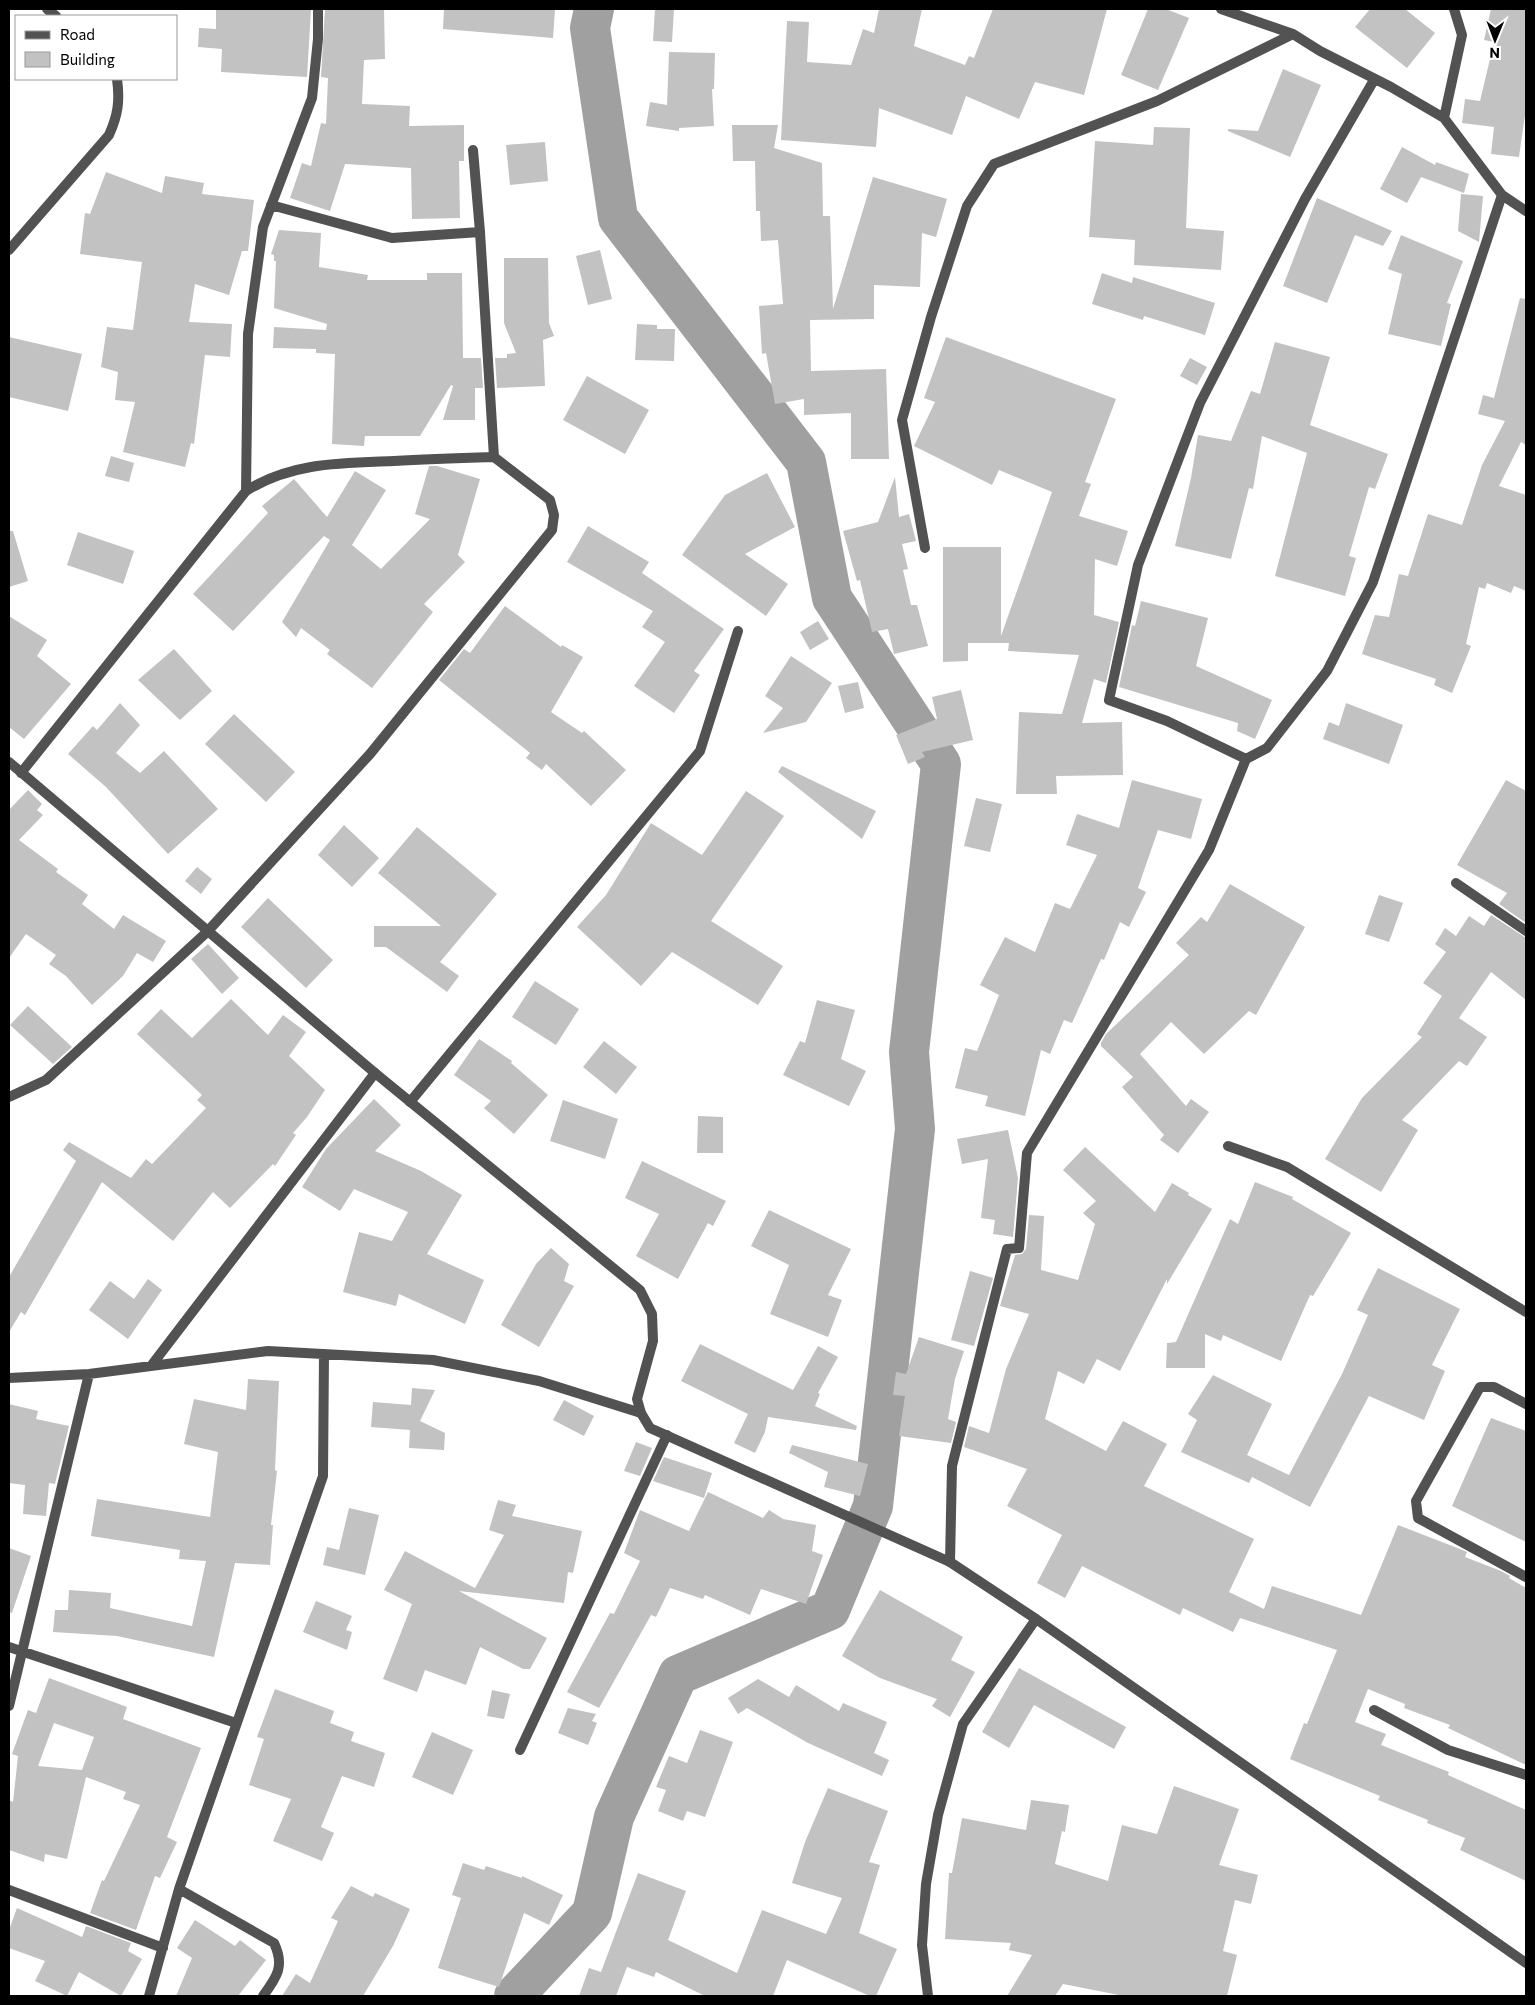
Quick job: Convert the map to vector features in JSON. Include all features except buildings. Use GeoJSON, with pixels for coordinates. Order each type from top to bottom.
{"type":"FeatureCollection","features":[{"type":"Feature","properties":{"kind":"street"},"geometry":{"type":"LineString","coordinates":[[246,491],[248,334],[263,227],[312,98],[318,39],[318,9]]}},
{"type":"Feature","properties":{"kind":"street"},"geometry":{"type":"LineString","coordinates":[[1221,9],[1293,34],[1320,51],[1444,118],[1502,195],[1526,211]]}},
{"type":"Feature","properties":{"kind":"street"},"geometry":{"type":"LineString","coordinates":[[1444,118],[1462,35],[1454,9]]}},
{"type":"Feature","properties":{"kind":"street"},"geometry":{"type":"LineString","coordinates":[[925,548],[902,420],[930,317],[968,206],[994,164],[1157,101],[1293,34]]}},
{"type":"Feature","properties":{"kind":"street"},"geometry":{"type":"LineString","coordinates":[[9,250],[109,135],[117,116],[120,97],[117,80]]}},
{"type":"Feature","properties":{"kind":"street"},"geometry":{"type":"LineString","coordinates":[[1246,759],[1167,721],[1109,700],[1138,565],[1200,403],[1305,199],[1374,80]]}},
{"type":"Feature","properties":{"kind":"street"},"geometry":{"type":"LineString","coordinates":[[473,150],[494,457]]}},
{"type":"Feature","properties":{"kind":"street"},"geometry":{"type":"LineString","coordinates":[[950,1562],[952,1466],[1007,1249],[1019,1248],[1026,1153],[1209,850],[1246,759],[1267,748],[1326,671],[1373,582],[1502,195]]}},
{"type":"Feature","properties":{"kind":"street"},"geometry":{"type":"LineString","coordinates":[[271,206],[392,238],[480,232]]}},
{"type":"Feature","properties":{"kind":"street"},"geometry":{"type":"LineString","coordinates":[[9,1097],[46,1080],[207,932],[370,754],[552,530],[554,514],[550,500],[494,457],[330,463],[291,470],[260,482],[246,491],[21,773]]}},
{"type":"Feature","properties":{"kind":"street"},"geometry":{"type":"LineString","coordinates":[[246,471],[260,482]]}},
{"type":"Feature","properties":{"kind":"street"},"geometry":{"type":"LineString","coordinates":[[410,1102],[700,751],[738,632]]}},
{"type":"Feature","properties":{"kind":"street"},"geometry":{"type":"LineString","coordinates":[[9,762],[375,1073],[640,1290],[652,1314],[653,1341],[637,1400],[641,1413],[650,1428],[950,1562],[1036,1618],[1526,1963]]}},
{"type":"Feature","properties":{"kind":"street"},"geometry":{"type":"LineString","coordinates":[[1456,883],[1526,931]]}},
{"type":"Feature","properties":{"kind":"street"},"geometry":{"type":"LineString","coordinates":[[151,1366],[375,1073]]}},
{"type":"Feature","properties":{"kind":"street"},"geometry":{"type":"LineString","coordinates":[[1228,1146],[1287,1167],[1526,1312]]}},
{"type":"Feature","properties":{"kind":"street"},"geometry":{"type":"LineString","coordinates":[[9,1378],[89,1374],[268,1351],[433,1360],[539,1381],[641,1413]]}},
{"type":"Feature","properties":{"kind":"street"},"geometry":{"type":"LineString","coordinates":[[149,1996],[179,1889],[323,1476],[324,1354]]}},
{"type":"Feature","properties":{"kind":"street"},"geometry":{"type":"LineString","coordinates":[[9,1706],[89,1374]]}},
{"type":"Feature","properties":{"kind":"street"},"geometry":{"type":"LineString","coordinates":[[1526,1404],[1494,1387],[1480,1387],[1416,1501],[1418,1518],[1526,1577]]}},
{"type":"Feature","properties":{"kind":"street"},"geometry":{"type":"LineString","coordinates":[[520,1750],[667,1435]]}},
{"type":"Feature","properties":{"kind":"street"},"geometry":{"type":"LineString","coordinates":[[928,1996],[922,1945],[926,1884],[938,1815],[963,1724],[1036,1618]]}},
{"type":"Feature","properties":{"kind":"street"},"geometry":{"type":"LineString","coordinates":[[9,1647],[236,1723]]}},
{"type":"Feature","properties":{"kind":"street"},"geometry":{"type":"LineString","coordinates":[[1374,1710],[1448,1750],[1526,1775]]}},
{"type":"Feature","properties":{"kind":"street"},"geometry":{"type":"LineString","coordinates":[[179,1889],[274,1943],[280,1957],[276,1978],[263,1996]]}},
{"type":"Feature","properties":{"kind":"street"},"geometry":{"type":"LineString","coordinates":[[9,1890],[162,1948]]}},
{"type":"Feature","properties":{"kind":"waterway"},"geometry":{"type":"LineString","coordinates":[[514,1996],[592,1913],[614,1817],[678,1675],[830,1610],[873,1506],[915,1129],[909,1052],[941,764],[832,598],[806,462],[618,218],[590,28],[594,9]]}}]}
